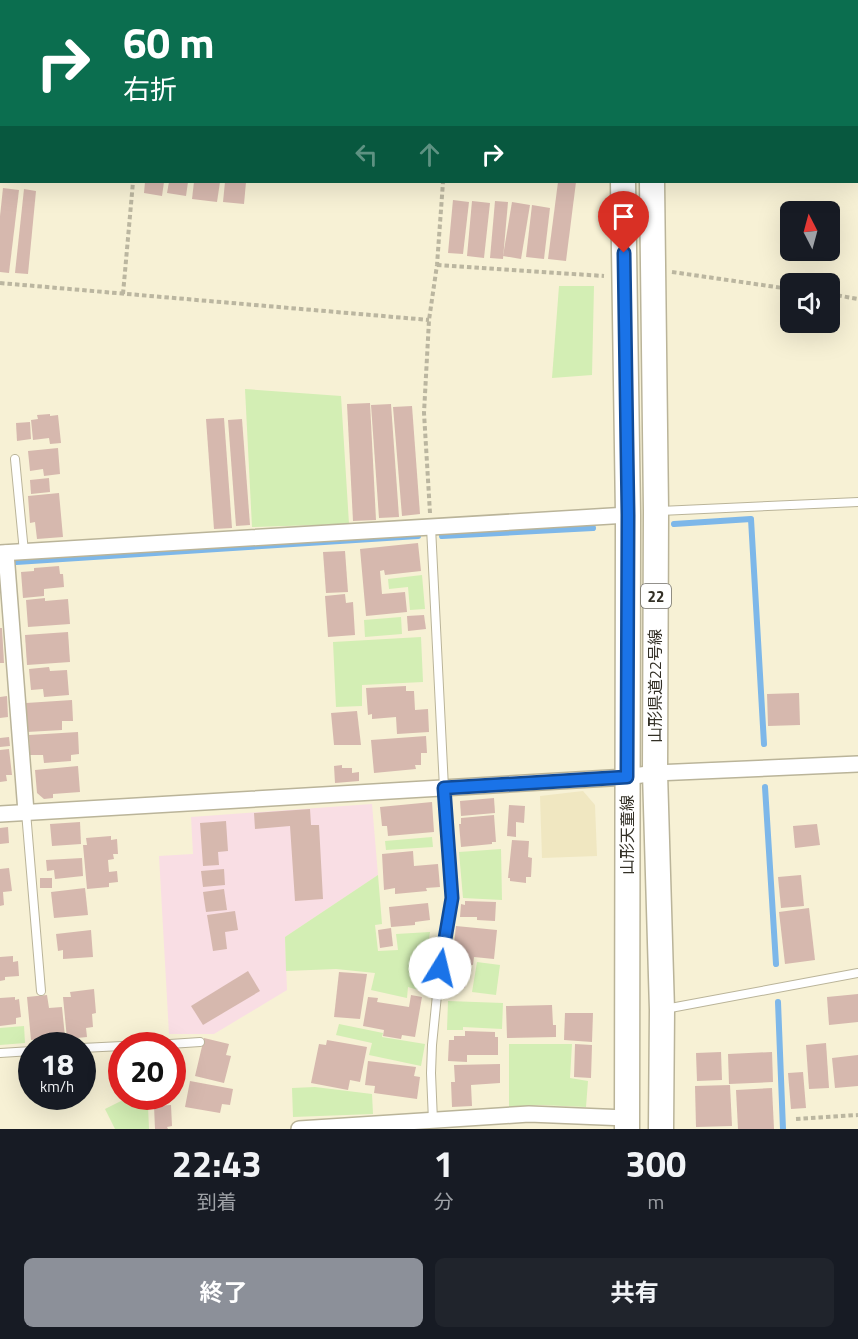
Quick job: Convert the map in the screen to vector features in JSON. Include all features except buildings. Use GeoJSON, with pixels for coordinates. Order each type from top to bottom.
{"type":"FeatureCollection","features":[{"type":"Feature","properties":{"kind":"main road","name":"山形天童線"},"geometry":{"type":"LineString","coordinates":[[623,183],[628,515],[627,1124]]}},
{"type":"Feature","properties":{"kind":"main road","name":"山形県道22号線"},"geometry":{"type":"LineString","coordinates":[[652,183],[656,511],[655,773],[662,1010]]}},
{"type":"Feature","properties":{"kind":"main road","name":"22"},"geometry":{"type":"LineString","coordinates":[[661,1129],[662,1010]]}},
{"type":"Feature","properties":{"kind":"street"},"geometry":{"type":"LineString","coordinates":[[26,812],[8,685],[3,553],[628,515]]}},
{"type":"Feature","properties":{"kind":"street"},"geometry":{"type":"LineString","coordinates":[[0,814],[627,777],[655,773],[858,764]]}},
{"type":"Feature","properties":{"kind":"street"},"geometry":{"type":"LineString","coordinates":[[299,1129],[530,1114],[627,1124]]}},
{"type":"Feature","properties":{"kind":"lane"},"geometry":{"type":"LineString","coordinates":[[15,459],[24,552]]}},
{"type":"Feature","properties":{"kind":"lane"},"geometry":{"type":"LineString","coordinates":[[656,511],[858,502]]}},
{"type":"Feature","properties":{"kind":"lane"},"geometry":{"type":"LineString","coordinates":[[431,527],[452,898],[438,985],[432,1046],[433,1121]]}},
{"type":"Feature","properties":{"kind":"lane"},"geometry":{"type":"LineString","coordinates":[[26,812],[42,991]]}},
{"type":"Feature","properties":{"kind":"lane"},"geometry":{"type":"LineString","coordinates":[[662,1010],[858,973]]}},
{"type":"Feature","properties":{"kind":"lane"},"geometry":{"type":"LineString","coordinates":[[186,1043],[200,1042]]}},
{"type":"Feature","properties":{"kind":"lane"},"geometry":{"type":"LineString","coordinates":[[0,1053],[18,1052]]}},
{"type":"Feature","properties":{"kind":"path"},"geometry":{"type":"LineString","coordinates":[[123,294],[133,183]]}},
{"type":"Feature","properties":{"kind":"path"},"geometry":{"type":"LineString","coordinates":[[431,527],[424,412],[429,320],[437,265],[443,183]]}},
{"type":"Feature","properties":{"kind":"path"},"geometry":{"type":"LineString","coordinates":[[437,265],[624,277]]}},
{"type":"Feature","properties":{"kind":"path"},"geometry":{"type":"LineString","coordinates":[[653,270],[780,288]]}},
{"type":"Feature","properties":{"kind":"path"},"geometry":{"type":"LineString","coordinates":[[0,283],[429,320]]}},
{"type":"Feature","properties":{"kind":"path"},"geometry":{"type":"LineString","coordinates":[[840,295],[858,298]]}},
{"type":"Feature","properties":{"kind":"path"},"geometry":{"type":"LineString","coordinates":[[796,1119],[858,1115]]}},
{"type":"Feature","properties":{"kind":"shaded area"},"geometry":{"type":"Polygon","coordinates":[[[372,804],[378,875],[285,937],[287,990],[214,1034],[169,1032],[159,856],[193,854],[191,817],[372,804]]]}},
{"type":"Feature","properties":{"kind":"green space"},"geometry":{"type":"Polygon","coordinates":[[[559,286],[594,286],[592,375],[552,378],[559,286]]]}},
{"type":"Feature","properties":{"kind":"green space"},"geometry":{"type":"Polygon","coordinates":[[[245,389],[341,396],[349,524],[252,527],[245,389]]]}},
{"type":"Feature","properties":{"kind":"green space"},"geometry":{"type":"Polygon","coordinates":[[[422,575],[425,609],[410,610],[408,587],[389,589],[388,579],[422,575]]]}},
{"type":"Feature","properties":{"kind":"green space"},"geometry":{"type":"Polygon","coordinates":[[[401,617],[402,634],[365,637],[364,620],[401,617]]]}},
{"type":"Feature","properties":{"kind":"green space"},"geometry":{"type":"Polygon","coordinates":[[[421,637],[423,682],[362,685],[362,706],[336,707],[333,642],[421,637]]]}},
{"type":"Feature","properties":{"kind":"green space"},"geometry":{"type":"Polygon","coordinates":[[[432,837],[433,847],[386,850],[385,841],[432,837]]]}},
{"type":"Feature","properties":{"kind":"green space"},"geometry":{"type":"Polygon","coordinates":[[[501,849],[502,900],[463,898],[459,852],[501,849]]]}},
{"type":"Feature","properties":{"kind":"green space"},"geometry":{"type":"Polygon","coordinates":[[[378,875],[382,924],[375,925],[378,951],[398,950],[396,934],[430,932],[422,991],[408,987],[407,998],[371,990],[375,973],[336,969],[286,971],[285,937],[378,875]]]}},
{"type":"Feature","properties":{"kind":"green space"},"geometry":{"type":"Polygon","coordinates":[[[477,962],[500,965],[496,995],[472,992],[477,962]]]}},
{"type":"Feature","properties":{"kind":"green space"},"geometry":{"type":"Polygon","coordinates":[[[448,1001],[503,1003],[502,1029],[463,1027],[463,1030],[447,1030],[448,1001]]]}},
{"type":"Feature","properties":{"kind":"green space"},"geometry":{"type":"Polygon","coordinates":[[[339,1024],[383,1033],[382,1037],[425,1044],[421,1066],[369,1055],[372,1043],[336,1035],[339,1024]]]}},
{"type":"Feature","properties":{"kind":"green space"},"geometry":{"type":"Polygon","coordinates":[[[24,1026],[24,1032],[18,1032],[18,1044],[0,1045],[0,1028],[24,1026]]]}},
{"type":"Feature","properties":{"kind":"green space"},"geometry":{"type":"Polygon","coordinates":[[[509,1044],[572,1044],[570,1078],[588,1081],[586,1107],[539,1105],[509,1107],[509,1044]]]}},
{"type":"Feature","properties":{"kind":"green space"},"geometry":{"type":"Polygon","coordinates":[[[315,1087],[372,1094],[373,1114],[293,1117],[292,1088],[315,1087]]]}},
{"type":"Feature","properties":{"kind":"green space"},"geometry":{"type":"Polygon","coordinates":[[[105,1109],[148,1110],[149,1129],[115,1129],[105,1109]]]}},
{"type":"Feature","properties":{"kind":"sand"},"geometry":{"type":"Polygon","coordinates":[[[583,791],[595,805],[597,856],[542,858],[540,796],[583,791]]]}},
{"type":"Feature","properties":{"kind":"waterway"},"geometry":{"type":"LineString","coordinates":[[674,524],[751,519],[764,744]]}},
{"type":"Feature","properties":{"kind":"waterway"},"geometry":{"type":"LineString","coordinates":[[442,536],[593,528]]}},
{"type":"Feature","properties":{"kind":"waterway"},"geometry":{"type":"LineString","coordinates":[[16,562],[418,536]]}},
{"type":"Feature","properties":{"kind":"waterway"},"geometry":{"type":"LineString","coordinates":[[765,787],[776,964]]}},
{"type":"Feature","properties":{"kind":"waterway"},"geometry":{"type":"LineString","coordinates":[[778,1002],[783,1129]]}},
{"type":"Feature","properties":{"kind":"route"},"geometry":{"type":"LineString","coordinates":[[440,968],[452,898],[444,788],[627,777],[628,515],[624,253]]}}]}
